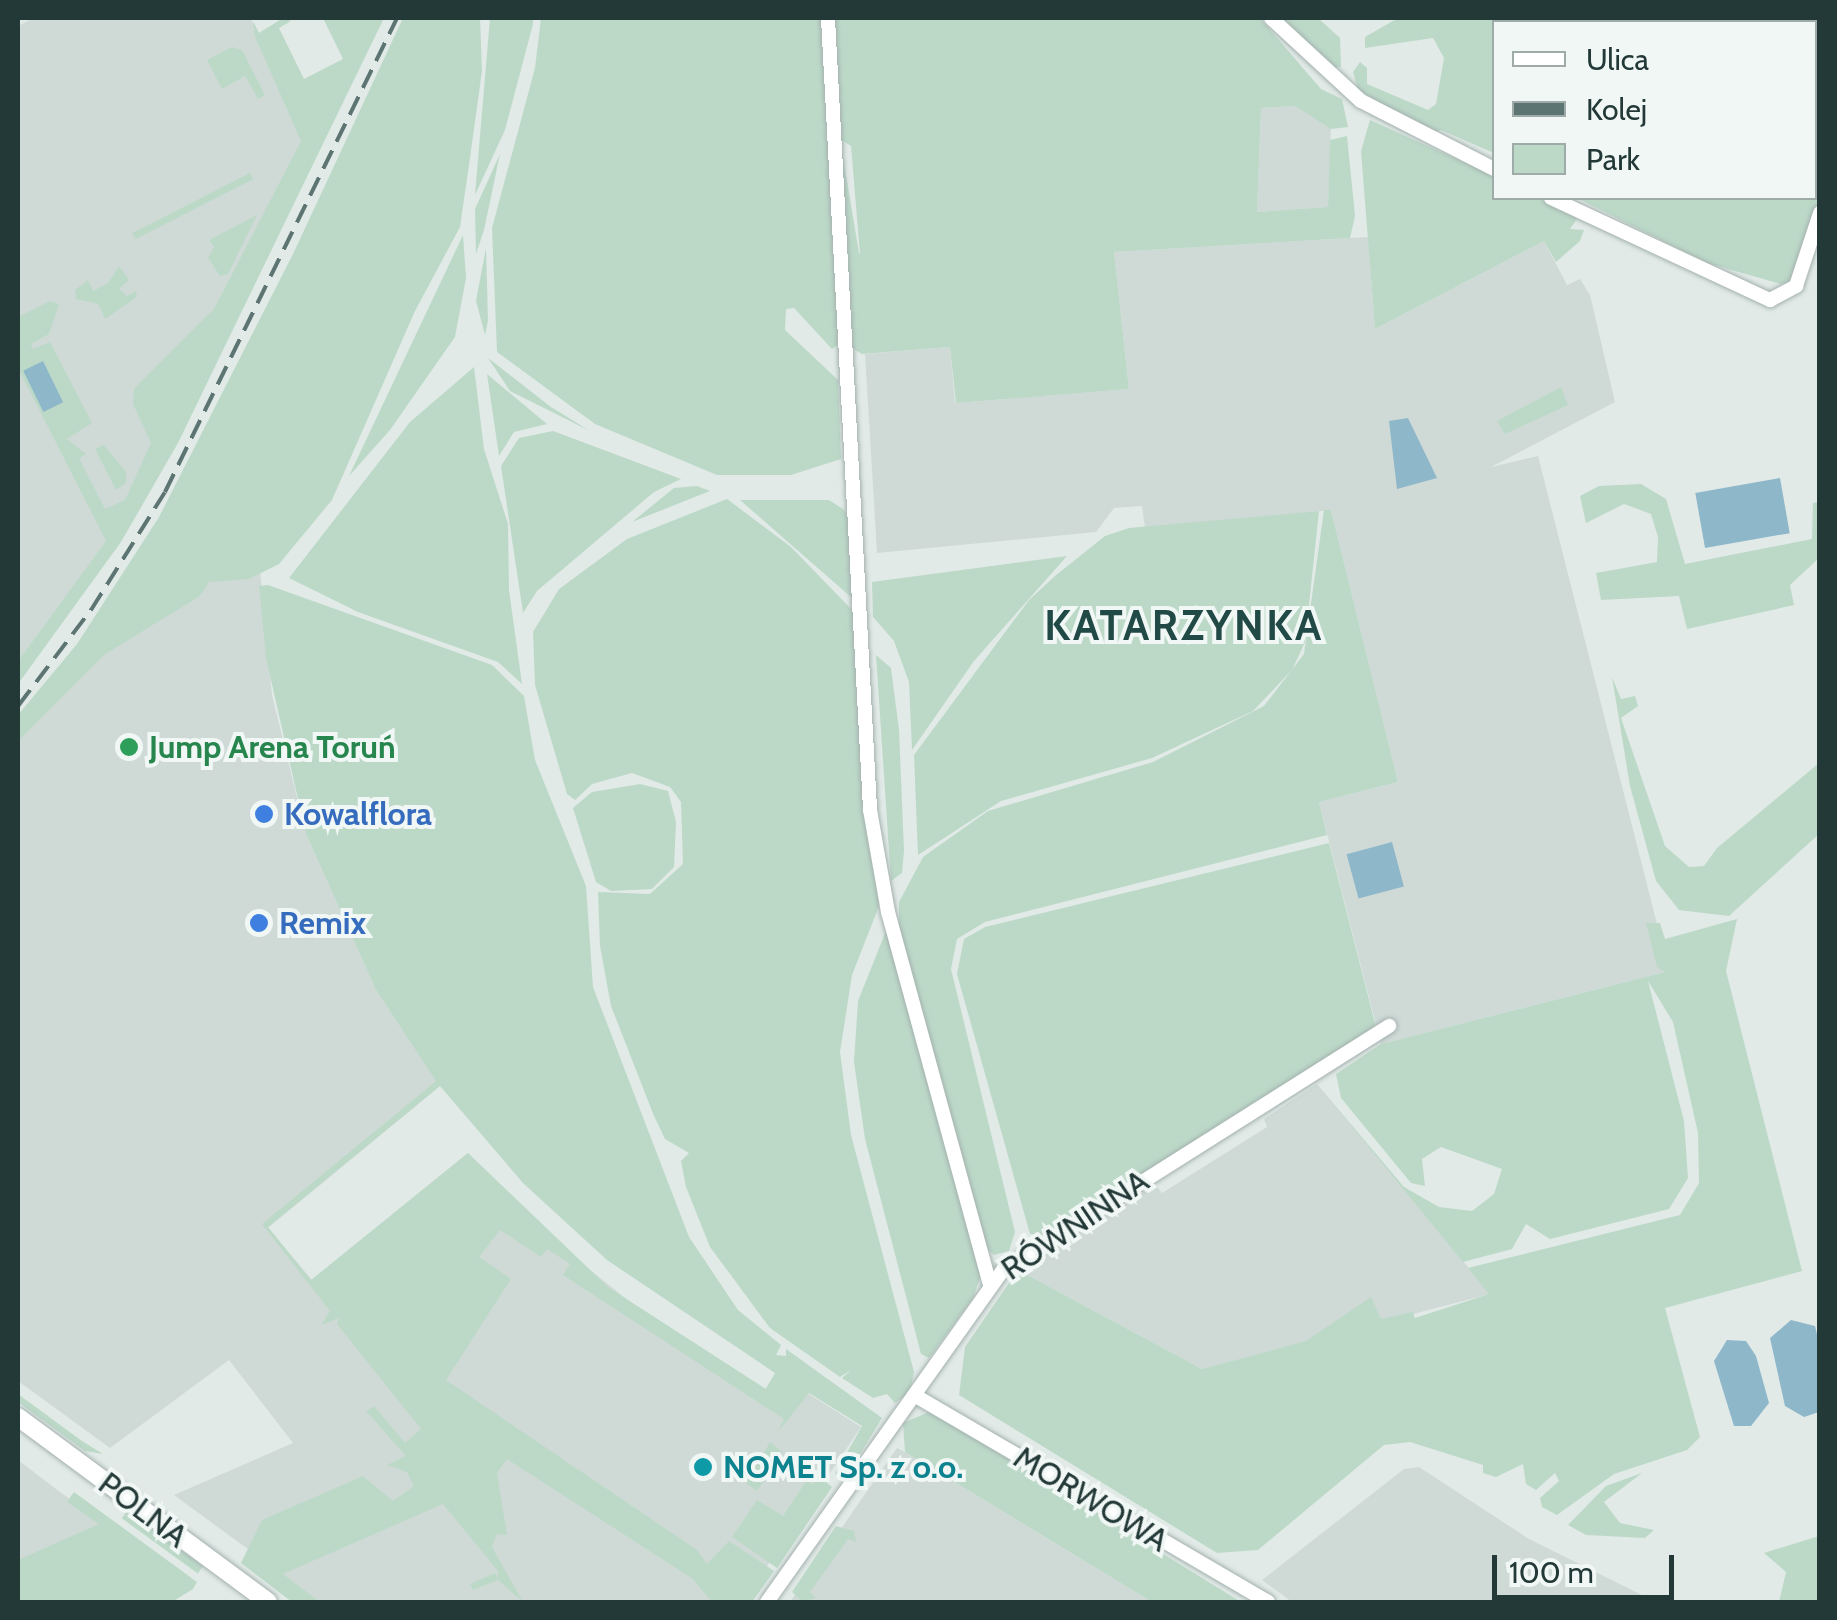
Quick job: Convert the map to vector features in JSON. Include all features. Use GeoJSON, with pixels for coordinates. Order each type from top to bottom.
{"type":"FeatureCollection","features":[{"type":"Feature","properties":{"kind":"street"},"geometry":{"type":"LineString","coordinates":[[828,18],[870,810],[888,912],[990,1284]]}},
{"type":"Feature","properties":{"kind":"street"},"geometry":{"type":"LineString","coordinates":[[1271,18],[1361,101],[1492,168]]}},
{"type":"Feature","properties":{"kind":"street"},"geometry":{"type":"LineString","coordinates":[[1555,200],[1770,300],[1796,286],[1820,213]]}},
{"type":"Feature","properties":{"kind":"street","name":"RÓWNINNA"},"geometry":{"type":"LineString","coordinates":[[768,1602],[990,1284],[1026,1250],[1389,1026]]}},
{"type":"Feature","properties":{"kind":"street","name":"MORWOWA"},"geometry":{"type":"LineString","coordinates":[[914,1394],[1268,1602]]}},
{"type":"Feature","properties":{"kind":"street","name":"POLNA"},"geometry":{"type":"LineString","coordinates":[[18,1417],[268,1602]]}},
{"type":"Feature","properties":{"kind":"shaded area"},"geometry":{"type":"Polygon","coordinates":[[[34,18],[250,18],[259,33],[273,27],[318,121],[107,541],[18,661],[18,26],[34,18]]]}},
{"type":"Feature","properties":{"kind":"shaded area"},"geometry":{"type":"Polygon","coordinates":[[[1295,106],[1331,127],[1328,207],[1257,212],[1261,108],[1295,106]]]}},
{"type":"Feature","properties":{"kind":"shaded area"},"geometry":{"type":"Polygon","coordinates":[[[1368,237],[1375,329],[1544,241],[1567,285],[1580,279],[1590,295],[1615,402],[1491,467],[1538,456],[1669,971],[1381,1044],[1319,802],[1398,782],[1331,510],[1145,528],[1142,506],[1114,508],[1096,532],[877,553],[865,354],[950,347],[955,403],[1129,389],[1114,252],[1368,237]]]}},
{"type":"Feature","properties":{"kind":"shaded area"},"geometry":{"type":"Polygon","coordinates":[[[260,570],[272,695],[306,834],[376,990],[440,1086],[268,1228],[312,1280],[468,1153],[564,1249],[649,1317],[765,1389],[776,1373],[861,1427],[743,1602],[320,1602],[174,1495],[293,1443],[229,1360],[110,1448],[18,1381],[18,724],[119,594],[260,570]]]}},
{"type":"Feature","properties":{"kind":"shaded area"},"geometry":{"type":"Polygon","coordinates":[[[1317,1084],[1490,1294],[1202,1369],[1018,1270],[1156,1185],[1162,1193],[1267,1127],[1264,1119],[1317,1084]]]}},
{"type":"Feature","properties":{"kind":"shaded area"},"geometry":{"type":"Polygon","coordinates":[[[897,1448],[905,1452],[1152,1602],[790,1602],[897,1448]]]}},
{"type":"Feature","properties":{"kind":"shaded area"},"geometry":{"type":"Polygon","coordinates":[[[18,1460],[56,1489],[107,1526],[18,1565],[18,1460]]]}},
{"type":"Feature","properties":{"kind":"shaded area"},"geometry":{"type":"Polygon","coordinates":[[[1419,1467],[1529,1539],[1656,1602],[1292,1602],[1262,1580],[1404,1469],[1419,1467]]]}},
{"type":"Feature","properties":{"kind":"green space"},"geometry":{"type":"Polygon","coordinates":[[[283,18],[291,21],[279,28],[304,79],[343,59],[323,18],[384,18],[178,443],[121,542],[18,684],[18,661],[106,541],[18,368],[18,317],[50,301],[59,304],[49,334],[31,344],[33,349],[50,342],[92,423],[67,439],[86,454],[79,458],[105,509],[125,500],[151,443],[133,404],[134,389],[214,309],[301,141],[255,37],[253,21],[259,33],[283,18]]]}},
{"type":"Feature","properties":{"kind":"green space"},"geometry":{"type":"Polygon","coordinates":[[[403,18],[480,18],[482,71],[460,227],[415,311],[332,500],[279,564],[249,579],[209,582],[200,596],[104,655],[18,741],[18,715],[77,644],[159,517],[293,254],[403,18]]]}},
{"type":"Feature","properties":{"kind":"green space"},"geometry":{"type":"Polygon","coordinates":[[[490,18],[533,18],[533,24],[505,130],[475,195],[490,18]]]}},
{"type":"Feature","properties":{"kind":"green space"},"geometry":{"type":"Polygon","coordinates":[[[541,18],[821,18],[839,344],[832,349],[794,308],[786,309],[785,330],[838,380],[841,459],[791,475],[717,475],[595,424],[497,352],[492,228],[535,68],[541,18]]]}},
{"type":"Feature","properties":{"kind":"green space"},"geometry":{"type":"Polygon","coordinates":[[[835,18],[1260,18],[1321,89],[1342,99],[1348,127],[1331,129],[1295,106],[1261,108],[1257,212],[1328,207],[1330,140],[1347,136],[1355,216],[1350,238],[1114,252],[1129,389],[956,403],[950,347],[862,354],[852,348],[842,150],[860,254],[851,146],[841,140],[835,18]]]}},
{"type":"Feature","properties":{"kind":"green space"},"geometry":{"type":"Polygon","coordinates":[[[1282,18],[1318,18],[1340,38],[1341,67],[1331,68],[1282,18]]]}},
{"type":"Feature","properties":{"kind":"green space"},"geometry":{"type":"Polygon","coordinates":[[[1398,18],[1819,18],[1819,207],[1800,279],[1781,284],[1707,263],[1581,200],[1817,200],[1817,20],[1492,20],[1492,152],[1441,130],[1432,133],[1358,90],[1353,72],[1360,62],[1367,68],[1367,84],[1428,110],[1436,104],[1444,58],[1433,38],[1365,48],[1365,37],[1398,18]]]}},
{"type":"Feature","properties":{"kind":"green space"},"geometry":{"type":"Polygon","coordinates":[[[232,47],[242,50],[265,95],[258,99],[245,76],[222,89],[207,60],[232,47]]]}},
{"type":"Feature","properties":{"kind":"green space"},"geometry":{"type":"Polygon","coordinates":[[[1370,120],[1492,175],[1492,200],[1542,200],[1572,214],[1577,219],[1570,229],[1584,230],[1580,241],[1556,262],[1544,241],[1375,329],[1361,151],[1370,120]]]}},
{"type":"Feature","properties":{"kind":"green space"},"geometry":{"type":"Polygon","coordinates":[[[500,154],[484,230],[476,254],[475,209],[500,154]]]}},
{"type":"Feature","properties":{"kind":"green space"},"geometry":{"type":"Polygon","coordinates":[[[250,173],[253,179],[136,239],[132,233],[250,173]]]}},
{"type":"Feature","properties":{"kind":"green space"},"geometry":{"type":"Polygon","coordinates":[[[257,215],[228,274],[220,276],[208,258],[214,247],[209,240],[257,215]]]}},
{"type":"Feature","properties":{"kind":"green space"},"geometry":{"type":"Polygon","coordinates":[[[463,235],[466,278],[455,337],[390,430],[349,476],[463,235]]]}},
{"type":"Feature","properties":{"kind":"green space"},"geometry":{"type":"Polygon","coordinates":[[[486,248],[488,321],[485,335],[476,301],[486,248]]]}},
{"type":"Feature","properties":{"kind":"green space"},"geometry":{"type":"Polygon","coordinates":[[[119,266],[129,280],[119,289],[127,296],[136,291],[137,297],[105,319],[98,304],[76,299],[75,290],[88,280],[93,291],[108,283],[119,266]]]}},
{"type":"Feature","properties":{"kind":"green space"},"geometry":{"type":"Polygon","coordinates":[[[488,358],[551,407],[590,431],[510,391],[488,358]]]}},
{"type":"Feature","properties":{"kind":"green space"},"geometry":{"type":"Polygon","coordinates":[[[474,367],[484,449],[508,524],[509,590],[522,684],[498,662],[358,612],[289,578],[410,422],[474,367]]]}},
{"type":"Feature","properties":{"kind":"green space"},"geometry":{"type":"Polygon","coordinates":[[[487,374],[547,424],[514,432],[499,456],[487,374]]]}},
{"type":"Feature","properties":{"kind":"green space"},"geometry":{"type":"Polygon","coordinates":[[[1561,387],[1568,405],[1505,434],[1497,421],[1561,387]]]}},
{"type":"Feature","properties":{"kind":"green space"},"geometry":{"type":"Polygon","coordinates":[[[553,431],[681,479],[654,492],[537,591],[523,613],[501,466],[519,438],[553,431]]]}},
{"type":"Feature","properties":{"kind":"green space"},"geometry":{"type":"Polygon","coordinates":[[[104,445],[126,472],[126,483],[116,490],[95,449],[104,445]]]}},
{"type":"Feature","properties":{"kind":"green space"},"geometry":{"type":"Polygon","coordinates":[[[1641,484],[1666,499],[1685,564],[1812,539],[1813,503],[1819,502],[1819,558],[1790,585],[1794,605],[1687,629],[1679,596],[1601,600],[1596,573],[1657,562],[1658,537],[1651,514],[1624,504],[1586,523],[1580,496],[1599,486],[1641,484]]]}},
{"type":"Feature","properties":{"kind":"green space"},"geometry":{"type":"Polygon","coordinates":[[[697,486],[710,491],[632,522],[674,488],[697,486]]]}},
{"type":"Feature","properties":{"kind":"green space"},"geometry":{"type":"Polygon","coordinates":[[[727,499],[791,547],[855,613],[881,901],[852,975],[840,1052],[851,1135],[914,1372],[910,1392],[895,1403],[887,1394],[873,1398],[842,1378],[851,1370],[840,1377],[770,1328],[710,1247],[686,1187],[681,1161],[689,1153],[665,1139],[654,1116],[611,1006],[600,946],[598,892],[650,894],[683,864],[681,802],[670,787],[632,773],[592,784],[575,800],[567,794],[535,685],[533,632],[559,589],[627,539],[727,499]]]}},
{"type":"Feature","properties":{"kind":"green space"},"geometry":{"type":"Polygon","coordinates":[[[740,500],[829,500],[843,509],[850,518],[852,598],[740,500]]]}},
{"type":"Feature","properties":{"kind":"green space"},"geometry":{"type":"Polygon","coordinates":[[[1324,510],[1331,510],[1398,782],[1319,802],[1327,835],[985,922],[957,939],[951,969],[1015,1232],[1009,1251],[994,1255],[987,1249],[899,938],[899,902],[923,857],[988,811],[1153,762],[1264,706],[1304,654],[1324,510]]]}},
{"type":"Feature","properties":{"kind":"green space"},"geometry":{"type":"Polygon","coordinates":[[[1319,511],[1305,642],[1292,670],[1253,711],[1152,758],[1001,801],[918,855],[914,755],[1029,600],[1055,576],[1105,536],[1129,528],[1319,511]]]}},
{"type":"Feature","properties":{"kind":"green space"},"geometry":{"type":"Polygon","coordinates":[[[1067,556],[974,661],[912,750],[909,682],[894,641],[873,617],[872,582],[1067,556]]]}},
{"type":"Feature","properties":{"kind":"green space"},"geometry":{"type":"Polygon","coordinates":[[[268,585],[492,665],[524,696],[535,760],[586,886],[593,987],[689,1237],[738,1310],[781,1345],[776,1355],[786,1356],[786,1349],[882,1418],[849,1472],[835,1474],[862,1426],[809,1393],[778,1432],[784,1419],[563,1275],[570,1264],[547,1249],[541,1257],[500,1230],[479,1257],[511,1279],[446,1380],[697,1550],[707,1564],[729,1541],[774,1571],[752,1602],[712,1602],[693,1579],[507,1459],[497,1473],[507,1535],[497,1534],[492,1547],[523,1602],[498,1580],[473,1590],[470,1584],[495,1573],[498,1578],[498,1571],[443,1504],[283,1574],[320,1602],[292,1602],[241,1563],[262,1520],[363,1476],[393,1501],[414,1486],[407,1472],[387,1465],[406,1456],[366,1411],[374,1406],[405,1443],[421,1429],[337,1324],[339,1318],[321,1325],[330,1311],[262,1224],[436,1081],[376,990],[306,834],[266,658],[259,586],[268,585]],[[440,1086],[268,1227],[311,1280],[468,1153],[608,1287],[766,1389],[775,1373],[607,1260],[523,1183],[440,1086]]]}},
{"type":"Feature","properties":{"kind":"green space"},"geometry":{"type":"Polygon","coordinates":[[[876,655],[891,668],[899,730],[904,851],[902,873],[891,881],[876,655]]]}},
{"type":"Feature","properties":{"kind":"green space"},"geometry":{"type":"Polygon","coordinates":[[[1612,677],[1621,699],[1635,696],[1638,706],[1621,718],[1665,846],[1689,867],[1704,866],[1717,848],[1819,763],[1819,834],[1729,916],[1679,910],[1656,881],[1630,786],[1612,677]]]}},
{"type":"Feature","properties":{"kind":"green space"},"geometry":{"type":"Polygon","coordinates":[[[640,784],[668,791],[676,822],[674,867],[652,889],[611,891],[596,882],[573,808],[592,792],[640,784]]]}},
{"type":"Feature","properties":{"kind":"green space"},"geometry":{"type":"Polygon","coordinates":[[[1329,843],[1377,1031],[1042,1235],[1030,1234],[957,974],[964,939],[985,927],[1329,843]]]}},
{"type":"Feature","properties":{"kind":"green space"},"geometry":{"type":"Polygon","coordinates":[[[1737,919],[1726,971],[1802,1271],[1665,1308],[1700,1437],[1687,1450],[1614,1474],[1557,1515],[1542,1507],[1540,1498],[1559,1481],[1555,1473],[1536,1490],[1526,1484],[1523,1464],[1496,1477],[1483,1473],[1483,1465],[1410,1442],[1384,1445],[1258,1550],[1217,1553],[959,1395],[965,1347],[1018,1270],[1202,1369],[1306,1341],[1371,1297],[1381,1319],[1413,1312],[1415,1318],[1489,1294],[1468,1268],[1680,1215],[1699,1183],[1698,1133],[1673,1022],[1648,981],[1684,1121],[1688,1178],[1669,1209],[1550,1239],[1526,1224],[1512,1249],[1463,1262],[1317,1084],[1404,1187],[1439,1207],[1472,1211],[1494,1194],[1502,1169],[1441,1147],[1422,1159],[1425,1186],[1411,1183],[1341,1098],[1336,1074],[1381,1044],[1665,972],[1657,967],[1646,923],[1660,923],[1665,939],[1737,919]]]}},
{"type":"Feature","properties":{"kind":"green space"},"geometry":{"type":"Polygon","coordinates":[[[886,931],[981,1275],[973,1298],[929,1358],[921,1354],[865,1139],[854,1062],[858,1001],[886,931]]]}},
{"type":"Feature","properties":{"kind":"green space"},"geometry":{"type":"Polygon","coordinates":[[[18,1394],[103,1454],[85,1451],[18,1402],[18,1394]]]}},
{"type":"Feature","properties":{"kind":"green space"},"geometry":{"type":"Polygon","coordinates":[[[929,1412],[1241,1602],[1152,1602],[905,1452],[903,1423],[929,1412]]]}},
{"type":"Feature","properties":{"kind":"green space"},"geometry":{"type":"Polygon","coordinates":[[[770,1442],[782,1452],[757,1491],[746,1483],[770,1442]]]}},
{"type":"Feature","properties":{"kind":"green space"},"geometry":{"type":"Polygon","coordinates":[[[802,1468],[801,1476],[812,1484],[819,1476],[832,1487],[777,1568],[732,1537],[757,1500],[783,1516],[805,1483],[796,1476],[802,1468]]]}},
{"type":"Feature","properties":{"kind":"green space"},"geometry":{"type":"Polygon","coordinates":[[[1642,1473],[1604,1502],[1620,1523],[1654,1530],[1645,1538],[1586,1535],[1568,1525],[1606,1486],[1642,1473]]]}},
{"type":"Feature","properties":{"kind":"green space"},"geometry":{"type":"Polygon","coordinates":[[[74,1492],[197,1582],[193,1589],[172,1602],[18,1602],[18,1560],[99,1524],[67,1502],[74,1492]]]}},
{"type":"Feature","properties":{"kind":"green space"},"geometry":{"type":"Polygon","coordinates":[[[127,1511],[203,1566],[198,1574],[122,1518],[127,1511]]]}},
{"type":"Feature","properties":{"kind":"green space"},"geometry":{"type":"Polygon","coordinates":[[[836,1526],[854,1531],[856,1542],[848,1539],[810,1592],[816,1598],[803,1602],[792,1592],[836,1526]]]}},
{"type":"Feature","properties":{"kind":"green space"},"geometry":{"type":"Polygon","coordinates":[[[1819,1536],[1819,1602],[1779,1602],[1786,1572],[1764,1553],[1819,1536]]]}},
{"type":"Feature","properties":{"kind":"water"},"geometry":{"type":"Polygon","coordinates":[[[43,361],[63,402],[43,412],[23,371],[43,361]]]}},
{"type":"Feature","properties":{"kind":"water"},"geometry":{"type":"Polygon","coordinates":[[[1408,418],[1437,478],[1397,489],[1389,421],[1408,418]]]}},
{"type":"Feature","properties":{"kind":"water"},"geometry":{"type":"Polygon","coordinates":[[[1780,478],[1790,533],[1705,548],[1695,493],[1780,478]]]}},
{"type":"Feature","properties":{"kind":"water"},"geometry":{"type":"Polygon","coordinates":[[[1392,842],[1404,886],[1359,899],[1347,854],[1392,842]]]}},
{"type":"Feature","properties":{"kind":"water"},"geometry":{"type":"Polygon","coordinates":[[[1791,1320],[1815,1326],[1819,1343],[1819,1412],[1804,1417],[1785,1406],[1770,1338],[1791,1320]]]}},
{"type":"Feature","properties":{"kind":"water"},"geometry":{"type":"Polygon","coordinates":[[[1727,1340],[1746,1341],[1756,1356],[1769,1403],[1751,1426],[1734,1426],[1714,1361],[1727,1340]]]}},
{"type":"Feature","properties":{"kind":"railway"},"geometry":{"type":"LineString","coordinates":[[18,706],[91,610],[165,492],[397,18]]}},
{"type":"Feature","properties":{"kind":"place","name":"Jump Arena Toruń"},"geometry":{"type":"Point","coordinates":[129,747]}},
{"type":"Feature","properties":{"kind":"place","name":"Kowalflora"},"geometry":{"type":"Point","coordinates":[264,814]}},
{"type":"Feature","properties":{"kind":"place","name":"Remix"},"geometry":{"type":"Point","coordinates":[259,923]}},
{"type":"Feature","properties":{"kind":"place","name":"NOMET Sp. z o.o."},"geometry":{"type":"Point","coordinates":[703,1467]}},
{"type":"Feature","properties":{"kind":"district","name":"KATARZYNKA"},"geometry":{"type":"Point","coordinates":[1184,625]}}]}
